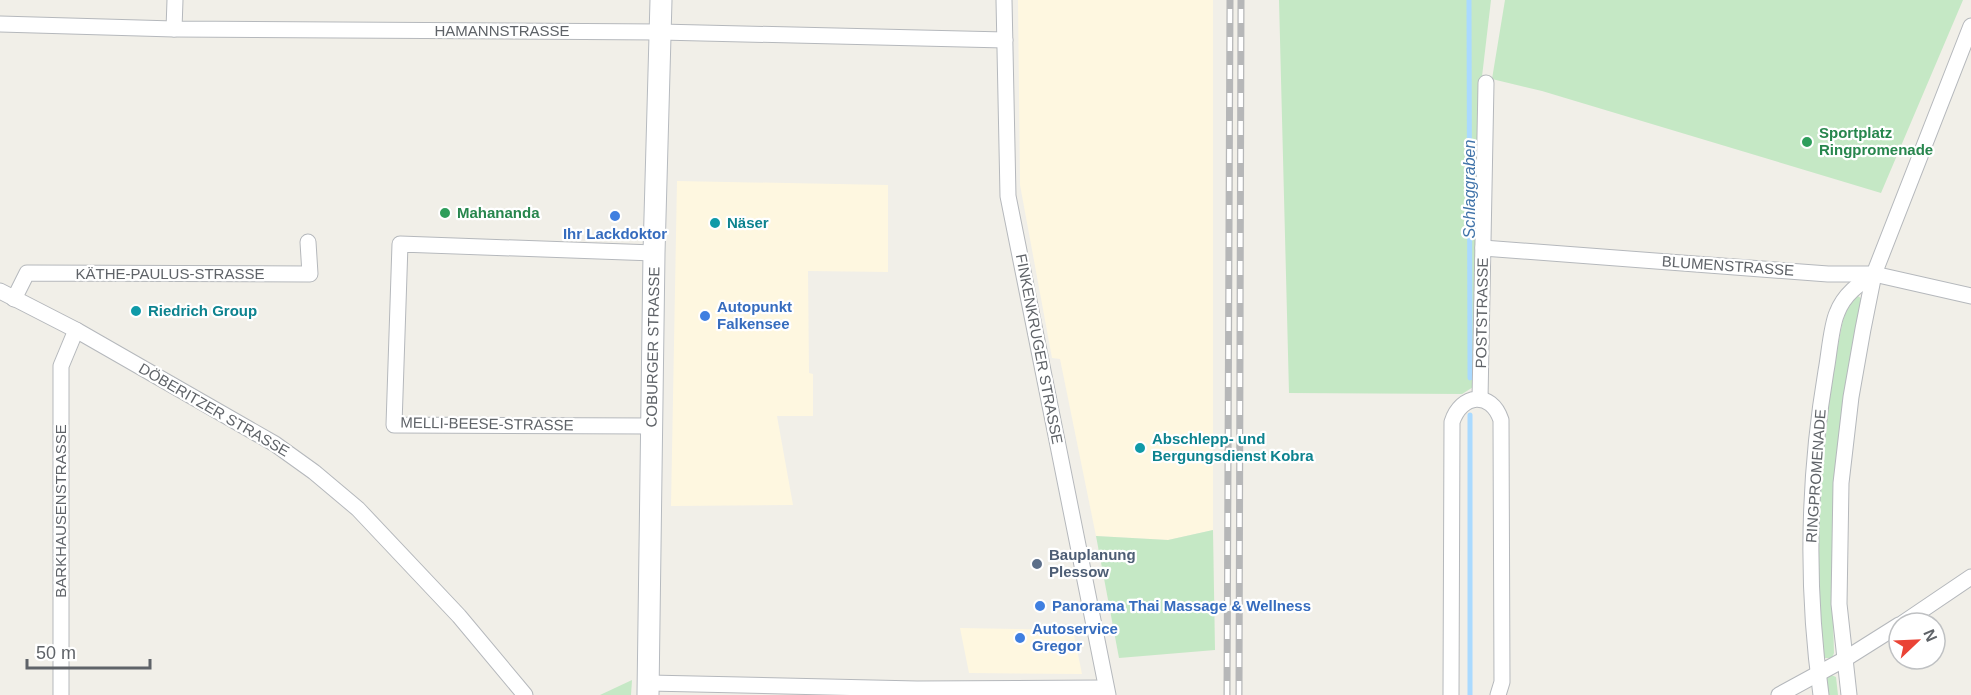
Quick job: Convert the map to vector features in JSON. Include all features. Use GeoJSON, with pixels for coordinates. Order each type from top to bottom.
{"type":"FeatureCollection","features":[{"type":"Feature","properties":{"kind":"street"},"geometry":{"type":"LineString","coordinates":[[174,29],[175,0]]}},
{"type":"Feature","properties":{"kind":"street","name":"COBURGER STRASSE"},"geometry":{"type":"LineString","coordinates":[[648,689],[654,252],[661,0]]}},
{"type":"Feature","properties":{"kind":"street","name":"FINKENKRUGER STRASSE"},"geometry":{"type":"LineString","coordinates":[[1004,0],[1008,196],[1107,691]]}},
{"type":"Feature","properties":{"kind":"street","name":"HAMANNSTRASSE"},"geometry":{"type":"LineString","coordinates":[[0,24],[174,29],[660,32],[1005,40]]}},
{"type":"Feature","properties":{"kind":"street","name":"RINGPROMENADE"},"geometry":{"type":"LineString","coordinates":[[1849,695],[1839,604],[1841,483],[1851,397],[1874,274],[1971,26]]}},
{"type":"Feature","properties":{"kind":"street","name":"POSTSTRASSE"},"geometry":{"type":"LineString","coordinates":[[1480,399],[1490,248],[1486,83]]}},
{"type":"Feature","properties":{"kind":"street","name":"KÄTHE-PAULUS-STRASSE"},"geometry":{"type":"LineString","coordinates":[[7,295],[27,273],[310,274],[308,242]]}},
{"type":"Feature","properties":{"kind":"street","name":"MELLI-BEESE-STRASSE"},"geometry":{"type":"LineString","coordinates":[[652,426],[394,425],[400,244],[654,252]]}},
{"type":"Feature","properties":{"kind":"street","name":"BLUMENSTRASSE"},"geometry":{"type":"LineString","coordinates":[[1490,248],[1828,274],[1874,274],[1971,296]]}},
{"type":"Feature","properties":{"kind":"street","name":"RINGPROMENADE"},"geometry":{"type":"LineString","coordinates":[[1821,695],[1810,584],[1812,492],[1821,399],[1837,313],[1852,288],[1874,274]]}},
{"type":"Feature","properties":{"kind":"street","name":"DÖBERITZER STRASSE"},"geometry":{"type":"LineString","coordinates":[[7,295],[76,330],[276,444],[314,472],[358,509],[459,616],[525,695]]}},
{"type":"Feature","properties":{"kind":"street","name":"BARKHAUSENSTRASSE"},"geometry":{"type":"LineString","coordinates":[[61,695],[61,366],[76,330]]}},
{"type":"Feature","properties":{"kind":"street"},"geometry":{"type":"LineString","coordinates":[[1451,695],[1452,422],[1461,406],[1473,399],[1489,402],[1498,411],[1501,420],[1502,682],[1498,695]]}},
{"type":"Feature","properties":{"kind":"street"},"geometry":{"type":"LineString","coordinates":[[1920,611],[1971,577]]}},
{"type":"Feature","properties":{"kind":"street"},"geometry":{"type":"LineString","coordinates":[[1779,695],[1818,675],[1887,633]]}},
{"type":"Feature","properties":{"kind":"street"},"geometry":{"type":"LineString","coordinates":[[648,689],[917,692],[1107,691]]}},
{"type":"Feature","properties":{"kind":"shaded area"},"geometry":{"type":"Polygon","coordinates":[[[1018,0],[1213,0],[1213,530],[1168,540],[1096,536],[1060,359],[1052,358],[1020,185],[1018,0]]]}},
{"type":"Feature","properties":{"kind":"shaded area"},"geometry":{"type":"Polygon","coordinates":[[[677,181],[888,185],[888,272],[808,271],[809,373],[813,374],[813,416],[777,416],[793,505],[671,506],[677,181]]]}},
{"type":"Feature","properties":{"kind":"shaded area"},"geometry":{"type":"Polygon","coordinates":[[[960,628],[1073,630],[1082,674],[969,673],[960,628]]]}},
{"type":"Feature","properties":{"kind":"green space"},"geometry":{"type":"Polygon","coordinates":[[[1279,0],[1491,0],[1481,85],[1478,384],[1462,394],[1289,393],[1279,0]]]}},
{"type":"Feature","properties":{"kind":"green space","name":"Sportplatz Ringpromenade"},"geometry":{"type":"Polygon","coordinates":[[[1505,0],[1963,0],[1881,193],[1542,91],[1492,79],[1505,0]]]}},
{"type":"Feature","properties":{"kind":"green space"},"geometry":{"type":"Polygon","coordinates":[[[1858,296],[1862,299],[1832,582],[1834,653],[1832,658],[1822,658],[1816,525],[1824,440],[1833,369],[1843,320],[1847,308],[1858,296]]]}},
{"type":"Feature","properties":{"kind":"green space"},"geometry":{"type":"Polygon","coordinates":[[[1213,530],[1215,650],[1119,658],[1096,536],[1168,540],[1213,530]]]}},
{"type":"Feature","properties":{"kind":"green space"},"geometry":{"type":"Polygon","coordinates":[[[1829,674],[1836,677],[1838,695],[1825,695],[1823,676],[1829,674]]]}},
{"type":"Feature","properties":{"kind":"green space"},"geometry":{"type":"Polygon","coordinates":[[[632,680],[631,695],[600,695],[632,680]]]}},
{"type":"Feature","properties":{"kind":"waterway","name":"Schlaggraben"},"geometry":{"type":"LineString","coordinates":[[1469,0],[1470,378]]}},
{"type":"Feature","properties":{"kind":"waterway","name":"Schlaggraben"},"geometry":{"type":"LineString","coordinates":[[1470,415],[1470,695]]}},
{"type":"Feature","properties":{"kind":"railway"},"geometry":{"type":"LineString","coordinates":[[1227,695],[1230,0]]}},
{"type":"Feature","properties":{"kind":"railway"},"geometry":{"type":"LineString","coordinates":[[1239,695],[1241,0]]}},
{"type":"Feature","properties":{"kind":"place","name":"Sportplatz Ringpromenade"},"geometry":{"type":"Point","coordinates":[1807,142]}},
{"type":"Feature","properties":{"kind":"place","name":"Mahananda"},"geometry":{"type":"Point","coordinates":[445,213]}},
{"type":"Feature","properties":{"kind":"place","name":"Ihr Lackdoktor"},"geometry":{"type":"Point","coordinates":[615,216]}},
{"type":"Feature","properties":{"kind":"place","name":"Näser"},"geometry":{"type":"Point","coordinates":[715,223]}},
{"type":"Feature","properties":{"kind":"place","name":"Riedrich Group"},"geometry":{"type":"Point","coordinates":[136,311]}},
{"type":"Feature","properties":{"kind":"place","name":"Autopunkt Falkensee"},"geometry":{"type":"Point","coordinates":[705,316]}},
{"type":"Feature","properties":{"kind":"place","name":"Abschlepp- und Bergungsdienst Kobra"},"geometry":{"type":"Point","coordinates":[1140,448]}},
{"type":"Feature","properties":{"kind":"place","name":"Bauplanung Plessow"},"geometry":{"type":"Point","coordinates":[1037,564]}},
{"type":"Feature","properties":{"kind":"place","name":"Panorama Thai Massage & Wellness"},"geometry":{"type":"Point","coordinates":[1040,606]}},
{"type":"Feature","properties":{"kind":"place","name":"Autoservice Gregor"},"geometry":{"type":"Point","coordinates":[1020,638]}}]}
